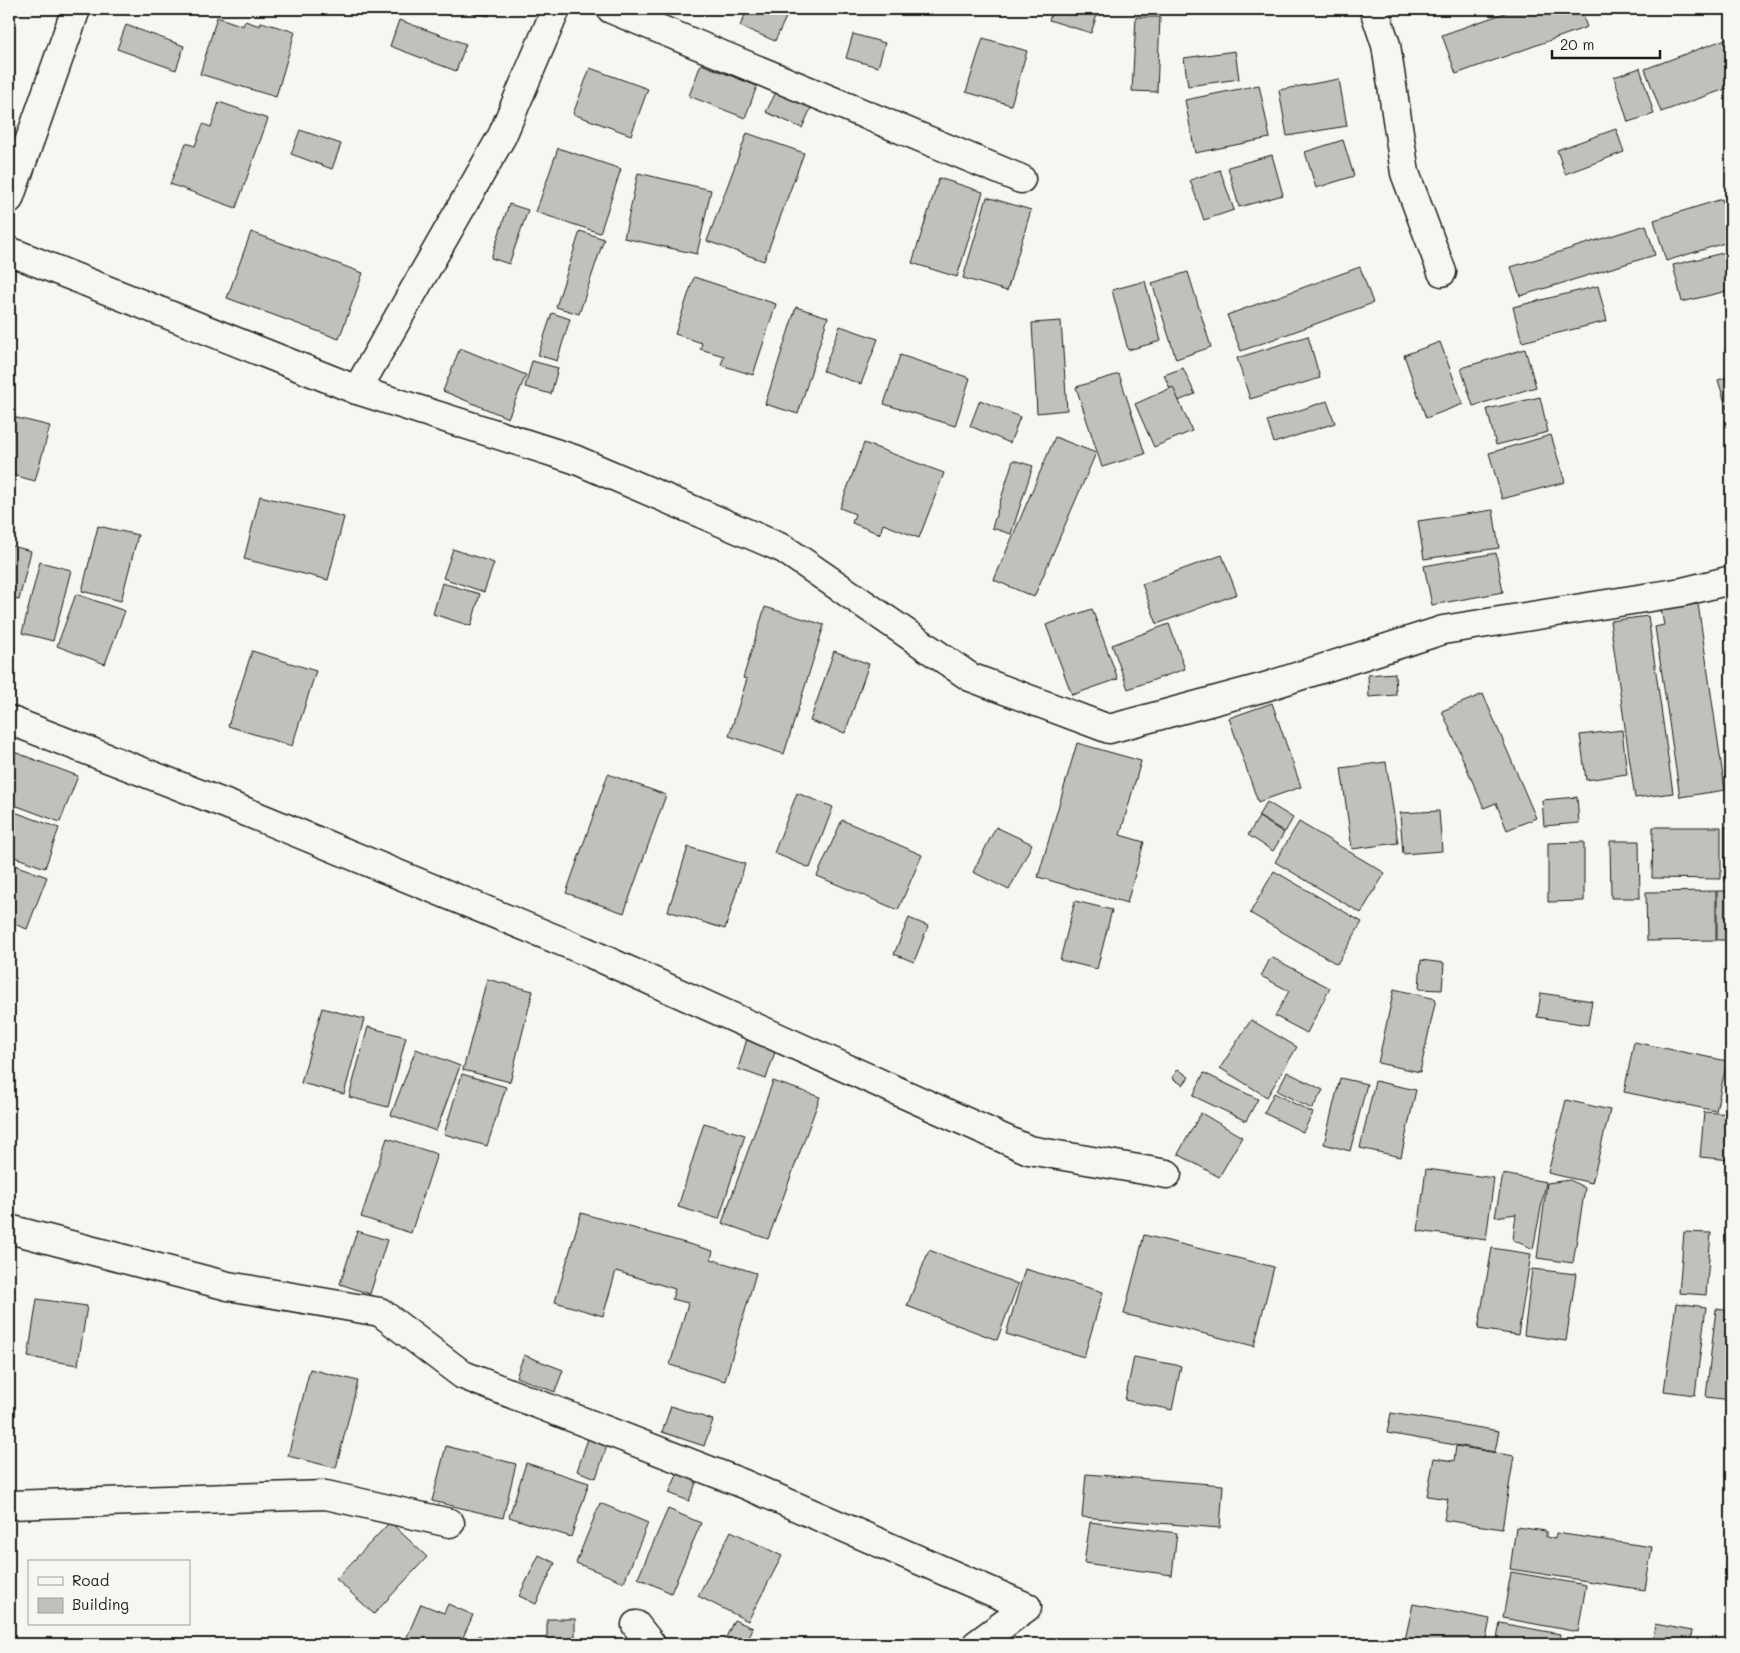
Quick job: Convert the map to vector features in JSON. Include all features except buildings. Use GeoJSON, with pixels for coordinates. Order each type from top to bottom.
{"type":"FeatureCollection","features":[{"type":"Feature","properties":{"kind":"street"},"geometry":{"type":"LineString","coordinates":[[9,199],[76,9]]}},
{"type":"Feature","properties":{"kind":"street"},"geometry":{"type":"LineString","coordinates":[[357,390],[502,136],[556,9]]}},
{"type":"Feature","properties":{"kind":"street"},"geometry":{"type":"LineString","coordinates":[[611,9],[1021,179]]}},
{"type":"Feature","properties":{"kind":"street"},"geometry":{"type":"LineString","coordinates":[[1374,9],[1386,45],[1405,173],[1442,272]]}},
{"type":"Feature","properties":{"kind":"street"},"geometry":{"type":"LineString","coordinates":[[9,251],[357,390],[574,459],[784,549],[970,677],[1109,729],[1265,686],[1443,630],[1682,592],[1731,580]]}},
{"type":"Feature","properties":{"kind":"street"},"geometry":{"type":"LineString","coordinates":[[9,720],[249,813],[585,951],[1029,1150],[1167,1174]]}},
{"type":"Feature","properties":{"kind":"street"},"geometry":{"type":"LineString","coordinates":[[9,1229],[228,1286],[380,1312],[464,1375],[744,1484],[1027,1607],[977,1644]]}},
{"type":"Feature","properties":{"kind":"street"},"geometry":{"type":"LineString","coordinates":[[9,1505],[326,1495],[450,1523]]}}]}
